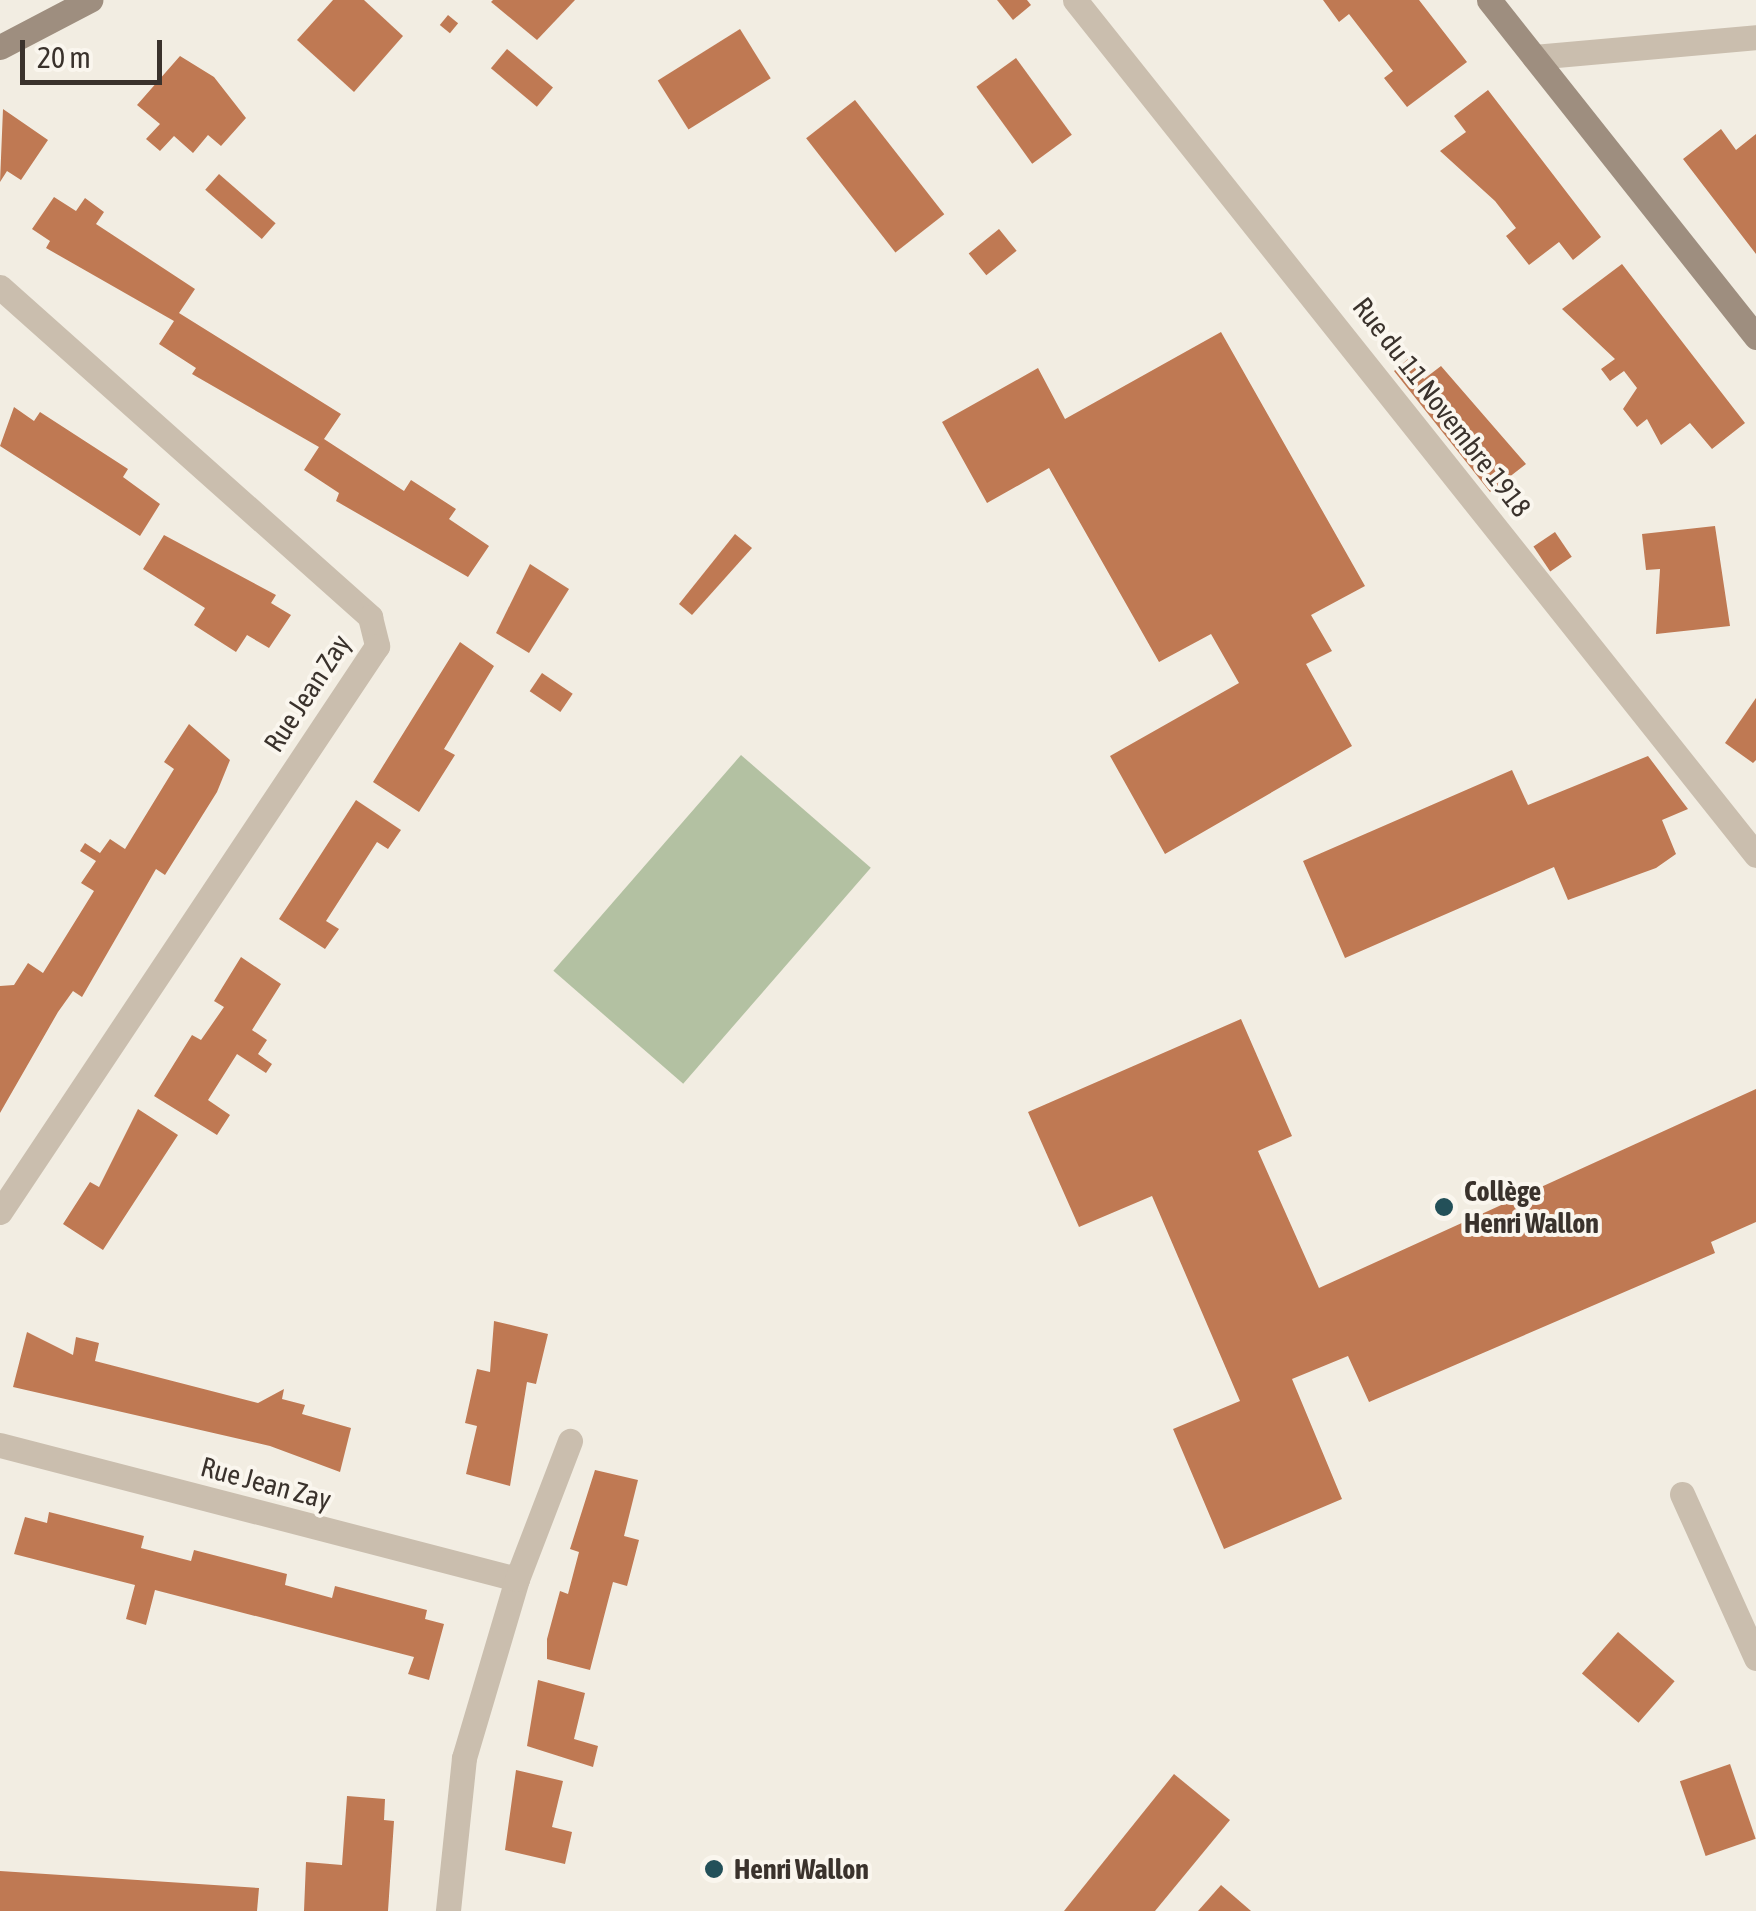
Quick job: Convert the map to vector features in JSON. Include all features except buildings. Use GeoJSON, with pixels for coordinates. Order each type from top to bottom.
{"type":"FeatureCollection","features":[{"type":"Feature","properties":{"kind":"street"},"geometry":{"type":"LineString","coordinates":[[0,48],[90,0]]}},
{"type":"Feature","properties":{"kind":"street","name":"Rue du 11 Novembre 1918"},"geometry":{"type":"LineString","coordinates":[[1075,0],[1756,855]]}},
{"type":"Feature","properties":{"kind":"street"},"geometry":{"type":"LineString","coordinates":[[1489,0],[1756,337]]}},
{"type":"Feature","properties":{"kind":"street"},"geometry":{"type":"LineString","coordinates":[[1534,57],[1756,37]]}},
{"type":"Feature","properties":{"kind":"street","name":"Rue Jean Zay"},"geometry":{"type":"LineString","coordinates":[[0,288],[370,617],[377,646],[0,1212]]}},
{"type":"Feature","properties":{"kind":"street"},"geometry":{"type":"LineString","coordinates":[[448,1911],[464,1758],[516,1579],[570,1441]]}},
{"type":"Feature","properties":{"kind":"street","name":"Rue Jean Zay"},"geometry":{"type":"LineString","coordinates":[[0,1445],[516,1579]]}},
{"type":"Feature","properties":{"kind":"street"},"geometry":{"type":"LineString","coordinates":[[1682,1494],[1756,1658]]}},
{"type":"Feature","properties":{"kind":"green space"},"geometry":{"type":"Polygon","coordinates":[[[741,755],[871,868],[683,1084],[553,971],[741,755]]]}},
{"type":"Feature","properties":{"kind":"place","name":"Collège Henri Wallon"},"geometry":{"type":"Point","coordinates":[1444,1207]}},
{"type":"Feature","properties":{"kind":"place","name":"Henri Wallon"},"geometry":{"type":"Point","coordinates":[714,1869]}}]}
